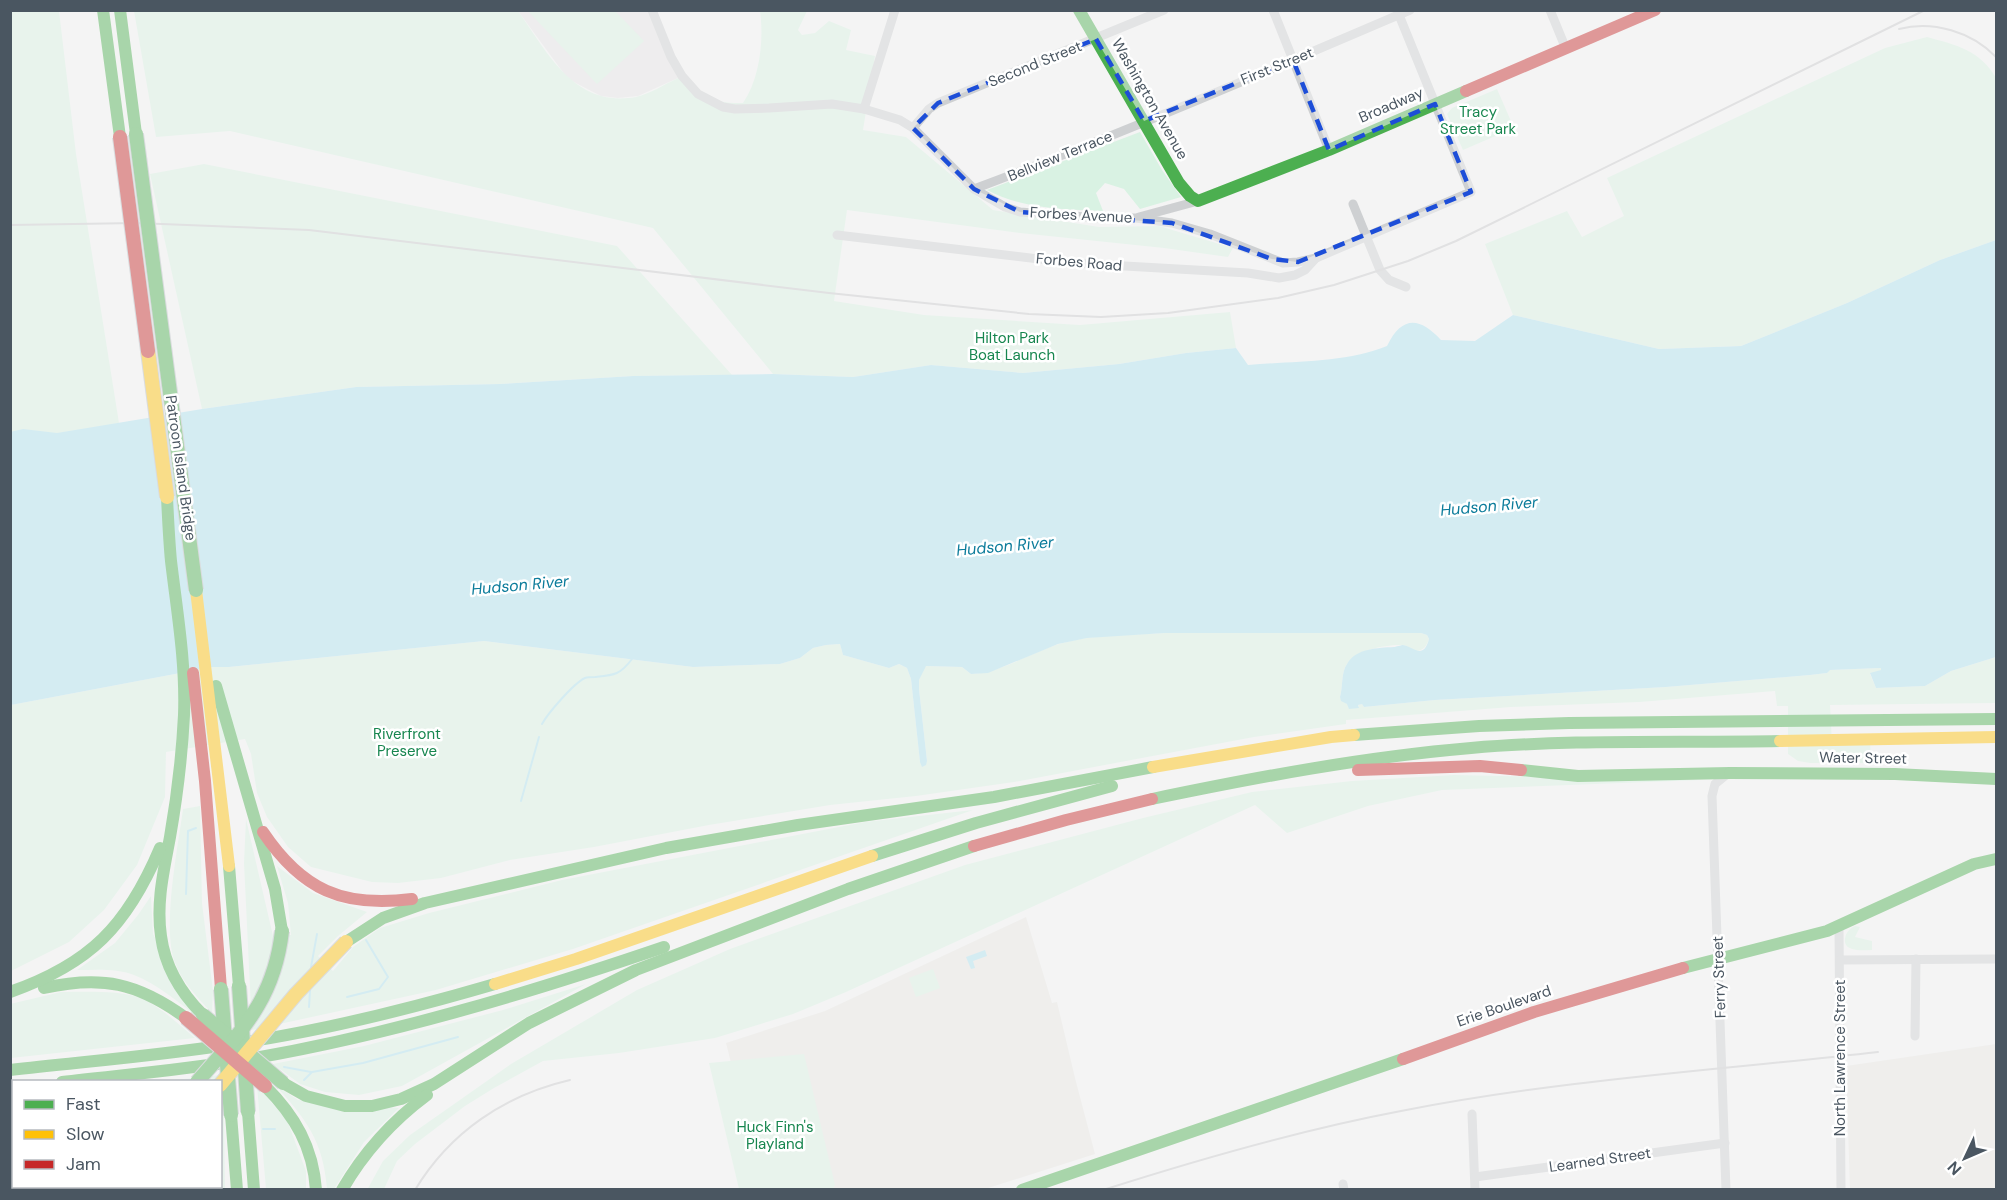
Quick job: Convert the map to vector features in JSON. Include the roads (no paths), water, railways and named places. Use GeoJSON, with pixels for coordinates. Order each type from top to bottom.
{"type":"FeatureCollection","features":[{"type":"Feature","properties":{"kind":"main road","name":"Patroon Island Bridge"},"geometry":{"type":"LineString","coordinates":[[103,10],[167,497],[178,558],[194,680],[207,805],[237,1190]]}},
{"type":"Feature","properties":{"kind":"main road"},"geometry":{"type":"LineString","coordinates":[[120,10],[127,70]]}},
{"type":"Feature","properties":{"kind":"main road"},"geometry":{"type":"LineString","coordinates":[[126,10],[127,70]]}},
{"type":"Feature","properties":{"kind":"main road","name":"Washington Avenue"},"geometry":{"type":"LineString","coordinates":[[1079,10],[1179,183],[1190,196],[1198,201]]}},
{"type":"Feature","properties":{"kind":"main road","name":"Broadway"},"geometry":{"type":"LineString","coordinates":[[1198,201],[1329,150],[1655,10]]}},
{"type":"Feature","properties":{"kind":"main road","name":"Patroon Island Bridge"},"geometry":{"type":"LineString","coordinates":[[127,70],[223,803],[254,1190]]}},
{"type":"Feature","properties":{"kind":"main road"},"geometry":{"type":"LineString","coordinates":[[167,497],[171,558],[182,642],[184,724],[161,892],[161,939],[168,965],[186,997],[203,1015],[282,1083],[303,1095],[325,1103],[351,1107],[386,1103],[422,1089],[516,1030],[642,967],[848,889]]}},
{"type":"Feature","properties":{"kind":"main road"},"geometry":{"type":"LineString","coordinates":[[196,590],[219,696],[275,889],[282,931],[279,964],[264,998],[199,1080]]}},
{"type":"Feature","properties":{"kind":"main road"},"geometry":{"type":"LineString","coordinates":[[1936,719],[1996,714]]}},
{"type":"Feature","properties":{"kind":"main road"},"geometry":{"type":"LineString","coordinates":[[222,1083],[315,972],[346,942],[371,924],[397,912],[432,901],[666,848],[757,831],[994,797],[1289,743],[1350,735],[1536,724],[1996,719]]}},
{"type":"Feature","properties":{"kind":"main road"},"geometry":{"type":"LineString","coordinates":[[10,1070],[213,1047],[286,1035],[394,1012],[514,979],[918,842],[1037,805],[1173,772],[1393,734]]}},
{"type":"Feature","properties":{"kind":"main road"},"geometry":{"type":"LineString","coordinates":[[78,1080],[243,1060],[419,1023],[504,1000],[780,907],[848,889],[1074,817],[1180,792],[1300,770],[1442,750],[1568,743],[1996,737]]}},
{"type":"Feature","properties":{"kind":"main road"},"geometry":{"type":"LineString","coordinates":[[1905,738],[1996,745]]}},
{"type":"Feature","properties":{"kind":"main road","name":"Water Street"},"geometry":{"type":"LineString","coordinates":[[1300,770],[1383,770],[1480,766],[1588,776],[1730,772],[1895,774],[1996,779]]}},
{"type":"Feature","properties":{"kind":"main road"},"geometry":{"type":"LineString","coordinates":[[249,798],[263,832],[284,862],[310,884],[341,897],[391,902],[460,888],[510,883]]}},
{"type":"Feature","properties":{"kind":"main road"},"geometry":{"type":"LineString","coordinates":[[10,993],[46,981],[66,969],[93,950],[117,926],[148,879],[173,807]]}},
{"type":"Feature","properties":{"kind":"main road","name":"Erie Boulevard"},"geometry":{"type":"LineString","coordinates":[[1022,1190],[1534,1012],[1839,927],[1974,864],[1996,859]]}},
{"type":"Feature","properties":{"kind":"main road"},"geometry":{"type":"LineString","coordinates":[[10,997],[70,982],[102,980],[126,984],[147,992],[186,1018],[285,1105],[303,1132],[312,1158],[316,1190]]}},
{"type":"Feature","properties":{"kind":"main road"},"geometry":{"type":"LineString","coordinates":[[342,1190],[366,1152],[407,1110],[550,1013]]}},
{"type":"Feature","properties":{"kind":"street","name":"Forbes Avenue"},"geometry":{"type":"LineString","coordinates":[[652,10],[671,57],[682,76],[706,100],[723,107],[735,109],[832,104],[864,109],[900,120],[913,128],[974,189],[1005,207],[1020,212],[1099,218],[1136,218],[1172,223],[1210,234],[1283,263],[1316,258],[1471,192],[1435,104]]}},
{"type":"Feature","properties":{"kind":"street"},"geometry":{"type":"LineString","coordinates":[[864,109],[895,10]]}},
{"type":"Feature","properties":{"kind":"street","name":"Second Street"},"geometry":{"type":"LineString","coordinates":[[913,128],[929,109],[938,103],[1164,10]]}},
{"type":"Feature","properties":{"kind":"street"},"geometry":{"type":"LineString","coordinates":[[1273,10],[1329,150]]}},
{"type":"Feature","properties":{"kind":"street","name":"First Street"},"geometry":{"type":"LineString","coordinates":[[1144,121],[1410,10]]}},
{"type":"Feature","properties":{"kind":"street"},"geometry":{"type":"LineString","coordinates":[[1550,10],[1566,49]]}},
{"type":"Feature","properties":{"kind":"street"},"geometry":{"type":"LineString","coordinates":[[1399,15],[1435,104]]}},
{"type":"Feature","properties":{"kind":"street","name":"Bellview Terrace"},"geometry":{"type":"LineString","coordinates":[[974,189],[1085,147],[1144,121]]}},
{"type":"Feature","properties":{"kind":"street","name":"Broadway"},"geometry":{"type":"LineString","coordinates":[[1136,218],[1198,201]]}},
{"type":"Feature","properties":{"kind":"street"},"geometry":{"type":"LineString","coordinates":[[1353,204],[1380,270],[1389,280],[1406,287]]}},
{"type":"Feature","properties":{"kind":"street","name":"Forbes Road"},"geometry":{"type":"LineString","coordinates":[[837,235],[1072,263],[1248,273],[1279,278],[1295,275],[1305,270],[1316,258]]}},
{"type":"Feature","properties":{"kind":"street","name":"Ferry Street"},"geometry":{"type":"LineString","coordinates":[[1726,1190],[1712,796],[1715,784],[1730,772]]}},
{"type":"Feature","properties":{"kind":"street","name":"North Lawrence Street"},"geometry":{"type":"LineString","coordinates":[[1839,927],[1841,1190]]}},
{"type":"Feature","properties":{"kind":"street"},"geometry":{"type":"LineString","coordinates":[[1915,1036],[1916,959]]}},
{"type":"Feature","properties":{"kind":"street"},"geometry":{"type":"LineString","coordinates":[[1840,960],[1996,959]]}},
{"type":"Feature","properties":{"kind":"street"},"geometry":{"type":"LineString","coordinates":[[1472,1114],[1475,1190]]}},
{"type":"Feature","properties":{"kind":"street","name":"Learned Street"},"geometry":{"type":"LineString","coordinates":[[1475,1177],[1725,1143]]}},
{"type":"Feature","properties":{"kind":"water","name":"Hudson River"},"geometry":{"type":"Polygon","coordinates":[[[1996,240],[1996,657],[1951,671],[1925,686],[1876,688],[1870,673],[1881,670],[1881,668],[1830,670],[1827,673],[1810,675],[1666,687],[1435,700],[1364,707],[1362,704],[1358,705],[1359,708],[1349,709],[1340,697],[1344,671],[1351,659],[1368,650],[1403,645],[1421,651],[1427,646],[1429,639],[1427,635],[1421,633],[1165,633],[1087,638],[1058,644],[988,673],[971,674],[962,667],[926,666],[919,680],[927,761],[922,767],[911,679],[907,668],[899,664],[889,668],[843,655],[840,644],[813,648],[800,658],[780,664],[693,667],[484,641],[212,667],[11,705],[10,432],[23,429],[57,433],[356,387],[500,384],[633,376],[773,374],[853,377],[931,365],[1023,373],[1119,364],[1186,353],[1236,348],[1248,365],[1319,360],[1354,356],[1387,346],[1399,329],[1405,324],[1412,323],[1426,327],[1441,340],[1475,341],[1513,315],[1659,349],[1741,346],[1847,303],[1940,260],[1996,240]]]}},
{"type":"Feature","properties":{"kind":"water"},"geometry":{"type":"Polygon","coordinates":[[[985,950],[987,956],[973,961],[975,968],[971,969],[966,957],[985,950]]]}},
{"type":"Feature","properties":{"kind":"waterway"},"geometry":{"type":"LineString","coordinates":[[542,724],[580,681],[616,673],[632,659]]}},
{"type":"Feature","properties":{"kind":"waterway"},"geometry":{"type":"LineString","coordinates":[[521,801],[539,737]]}},
{"type":"Feature","properties":{"kind":"waterway"},"geometry":{"type":"LineString","coordinates":[[186,894],[188,831],[196,828]]}},
{"type":"Feature","properties":{"kind":"waterway"},"geometry":{"type":"LineString","coordinates":[[311,967],[317,934]]}},
{"type":"Feature","properties":{"kind":"waterway"},"geometry":{"type":"LineString","coordinates":[[347,997],[379,989],[388,977],[366,940]]}},
{"type":"Feature","properties":{"kind":"waterway"},"geometry":{"type":"LineString","coordinates":[[309,1007],[310,990]]}},
{"type":"Feature","properties":{"kind":"waterway"},"geometry":{"type":"LineString","coordinates":[[304,1080],[312,1072],[363,1063],[458,1037]]}},
{"type":"Feature","properties":{"kind":"waterway"},"geometry":{"type":"LineString","coordinates":[[284,1067],[311,1072]]}},
{"type":"Feature","properties":{"kind":"waterway"},"geometry":{"type":"LineString","coordinates":[[263,1129],[275,1129]]}},
{"type":"Feature","properties":{"kind":"railway"},"geometry":{"type":"LineString","coordinates":[[10,225],[137,223],[309,230],[829,293],[1029,314],[1101,317],[1168,313],[1278,298],[1334,285],[1408,261],[1456,241],[1925,10]]}},
{"type":"Feature","properties":{"kind":"railway"},"geometry":{"type":"LineString","coordinates":[[1899,29],[1925,26],[1951,30],[1976,41],[1996,57]]}},
{"type":"Feature","properties":{"kind":"railway"},"geometry":{"type":"LineString","coordinates":[[1103,1190],[1213,1156],[1288,1136],[1460,1100],[1579,1083],[1878,1052]]}},
{"type":"Feature","properties":{"kind":"railway"},"geometry":{"type":"LineString","coordinates":[[415,1190],[445,1150],[481,1119],[523,1095],[570,1080]]}},
{"type":"Feature","properties":{"kind":"park label","name":"Tracy Street Park"},"geometry":{"type":"Point","coordinates":[1478,120]}},
{"type":"Feature","properties":{"kind":"park label","name":"Hilton Park Boat Launch"},"geometry":{"type":"Point","coordinates":[1012,346]}},
{"type":"Feature","properties":{"kind":"park label","name":"Riverfront Preserve"},"geometry":{"type":"Point","coordinates":[407,742]}},
{"type":"Feature","properties":{"kind":"park label","name":"Huck Finn's Playland"},"geometry":{"type":"Point","coordinates":[775,1136]}}]}
